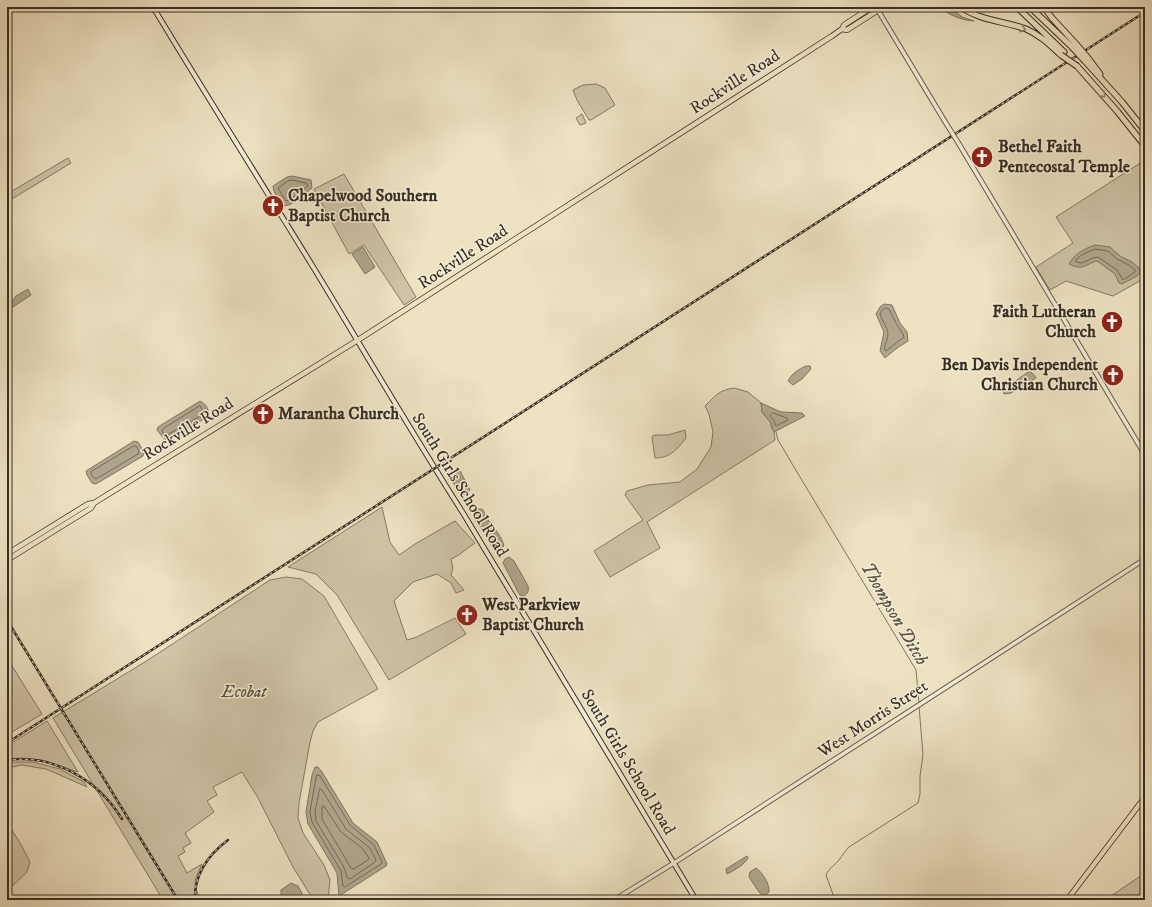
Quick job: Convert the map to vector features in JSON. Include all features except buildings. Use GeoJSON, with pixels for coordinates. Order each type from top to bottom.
{"type":"FeatureCollection","features":[{"type":"Feature","properties":{"kind":"highway"},"geometry":{"type":"LineString","coordinates":[[961,7],[982,18],[1032,32],[1063,53]]}},
{"type":"Feature","properties":{"kind":"highway"},"geometry":{"type":"LineString","coordinates":[[1017,7],[1077,66],[1113,106],[1145,146]]}},
{"type":"Feature","properties":{"kind":"highway"},"geometry":{"type":"LineString","coordinates":[[1030,7],[1074,46]]}},
{"type":"Feature","properties":{"kind":"highway"},"geometry":{"type":"LineString","coordinates":[[1044,7],[1074,46],[1145,131]]}},
{"type":"Feature","properties":{"kind":"main road","name":"South Girls School Road"},"geometry":{"type":"LineString","coordinates":[[153,7],[358,340],[696,900]]}},
{"type":"Feature","properties":{"kind":"main road","name":"Rockville Road"},"geometry":{"type":"LineString","coordinates":[[7,554],[88,504],[94,503],[358,340],[842,29],[844,26],[872,7]]}},
{"type":"Feature","properties":{"kind":"main road","name":"Rockville Road"},"geometry":{"type":"LineString","coordinates":[[842,29],[847,30],[877,8],[883,7]]}},
{"type":"Feature","properties":{"kind":"main road","name":"Rockville Road"},"geometry":{"type":"LineString","coordinates":[[7,560],[91,508],[94,503]]}},
{"type":"Feature","properties":{"kind":"main road"},"geometry":{"type":"LineString","coordinates":[[1067,900],[1145,797]]}},
{"type":"Feature","properties":{"kind":"street"},"geometry":{"type":"LineString","coordinates":[[877,8],[1145,455]]}},
{"type":"Feature","properties":{"kind":"street","name":"West Morris Street"},"geometry":{"type":"LineString","coordinates":[[614,900],[674,863],[1145,559]]}},
{"type":"Feature","properties":{"kind":"green space"},"geometry":{"type":"Polygon","coordinates":[[[596,84],[605,88],[615,105],[589,120],[573,90],[583,85],[596,84]]]}},
{"type":"Feature","properties":{"kind":"green space"},"geometry":{"type":"Polygon","coordinates":[[[582,114],[586,123],[580,125],[576,118],[582,114]]]}},
{"type":"Feature","properties":{"kind":"green space"},"geometry":{"type":"Polygon","coordinates":[[[68,158],[71,163],[7,202],[7,194],[68,158]]]}},
{"type":"Feature","properties":{"kind":"green space"},"geometry":{"type":"Polygon","coordinates":[[[1145,160],[1145,278],[1113,296],[1066,281],[1050,290],[1036,267],[1073,243],[1056,217],[1145,160]]]}},
{"type":"Feature","properties":{"kind":"green space"},"geometry":{"type":"Polygon","coordinates":[[[344,174],[416,297],[404,305],[364,245],[349,254],[314,189],[344,174]]]}},
{"type":"Feature","properties":{"kind":"green space"},"geometry":{"type":"Polygon","coordinates":[[[734,388],[748,392],[761,403],[762,412],[771,423],[775,440],[647,522],[660,548],[610,577],[594,551],[643,520],[625,495],[627,491],[648,485],[680,482],[697,469],[711,447],[713,432],[709,414],[705,406],[721,392],[734,388]]]}},
{"type":"Feature","properties":{"kind":"green space"},"geometry":{"type":"Polygon","coordinates":[[[685,430],[686,438],[673,452],[661,458],[655,458],[652,437],[654,435],[668,435],[685,430]]]}},
{"type":"Feature","properties":{"kind":"green space"},"geometry":{"type":"Polygon","coordinates":[[[382,507],[390,542],[399,555],[455,521],[475,543],[451,559],[453,568],[451,575],[464,590],[456,593],[451,583],[437,574],[413,582],[394,601],[407,640],[417,637],[455,618],[466,634],[389,680],[337,595],[316,574],[288,567],[382,507]]]}},
{"type":"Feature","properties":{"kind":"green space","name":"Ecobat"},"geometry":{"type":"Polygon","coordinates":[[[286,577],[302,579],[324,596],[378,689],[318,722],[313,731],[310,742],[299,803],[298,818],[303,833],[324,865],[330,880],[328,900],[306,900],[311,896],[293,867],[258,798],[242,772],[213,787],[217,795],[207,801],[214,812],[185,833],[191,843],[183,848],[185,852],[178,856],[187,873],[202,864],[195,882],[196,890],[201,900],[163,900],[53,718],[148,660],[270,580],[286,577]]]}},
{"type":"Feature","properties":{"kind":"green space"},"geometry":{"type":"Polygon","coordinates":[[[9,661],[42,714],[7,735],[7,676],[9,661]]]}},
{"type":"Feature","properties":{"kind":"green space"},"geometry":{"type":"Polygon","coordinates":[[[47,721],[78,772],[42,760],[7,758],[7,746],[47,721]]]}},
{"type":"Feature","properties":{"kind":"green space"},"geometry":{"type":"Polygon","coordinates":[[[7,762],[33,762],[60,769],[84,782],[87,787],[46,769],[22,765],[7,768],[7,762]]]}},
{"type":"Feature","properties":{"kind":"green space"},"geometry":{"type":"Polygon","coordinates":[[[7,822],[30,862],[27,872],[7,891],[7,822]]]}},
{"type":"Feature","properties":{"kind":"green space"},"geometry":{"type":"Polygon","coordinates":[[[1145,873],[1145,900],[1109,900],[1108,898],[1145,873]]]}},
{"type":"Feature","properties":{"kind":"water"},"geometry":{"type":"Polygon","coordinates":[[[939,7],[950,7],[962,17],[974,21],[955,17],[939,7]]]}},
{"type":"Feature","properties":{"kind":"water"},"geometry":{"type":"Polygon","coordinates":[[[292,176],[311,180],[312,188],[291,204],[285,206],[274,192],[273,186],[287,177],[292,176]]]}},
{"type":"Feature","properties":{"kind":"water"},"geometry":{"type":"Polygon","coordinates":[[[1095,245],[1110,247],[1120,256],[1132,262],[1139,268],[1140,273],[1122,284],[1119,283],[1115,274],[1097,261],[1083,267],[1077,267],[1069,264],[1080,252],[1095,245]]]}},
{"type":"Feature","properties":{"kind":"water"},"geometry":{"type":"Polygon","coordinates":[[[363,247],[375,267],[365,274],[352,254],[363,247]]]}},
{"type":"Feature","properties":{"kind":"water"},"geometry":{"type":"Polygon","coordinates":[[[28,289],[31,295],[7,311],[7,299],[9,303],[11,303],[16,296],[28,289]]]}},
{"type":"Feature","properties":{"kind":"water"},"geometry":{"type":"Polygon","coordinates":[[[884,304],[892,305],[900,323],[907,332],[908,341],[885,358],[880,351],[884,332],[876,314],[880,307],[884,304]]]}},
{"type":"Feature","properties":{"kind":"water"},"geometry":{"type":"Polygon","coordinates":[[[806,366],[810,366],[811,369],[802,379],[793,385],[788,381],[791,376],[806,366]]]}},
{"type":"Feature","properties":{"kind":"water"},"geometry":{"type":"Polygon","coordinates":[[[1028,372],[1031,372],[1036,378],[1011,393],[1004,394],[1003,390],[1028,372]]]}},
{"type":"Feature","properties":{"kind":"water"},"geometry":{"type":"Polygon","coordinates":[[[200,401],[207,407],[209,416],[166,441],[157,430],[158,427],[200,401]]]}},
{"type":"Feature","properties":{"kind":"water"},"geometry":{"type":"Polygon","coordinates":[[[761,403],[781,412],[802,413],[805,416],[774,432],[771,423],[762,412],[761,403]]]}},
{"type":"Feature","properties":{"kind":"water"},"geometry":{"type":"Polygon","coordinates":[[[134,441],[138,442],[144,452],[143,456],[96,484],[92,483],[86,471],[134,441]]]}},
{"type":"Feature","properties":{"kind":"water"},"geometry":{"type":"Polygon","coordinates":[[[458,470],[460,471],[470,490],[464,495],[460,494],[450,477],[458,470]]]}},
{"type":"Feature","properties":{"kind":"water"},"geometry":{"type":"Polygon","coordinates":[[[478,509],[483,510],[500,536],[504,546],[498,549],[491,545],[483,530],[475,520],[474,515],[478,509]]]}},
{"type":"Feature","properties":{"kind":"water"},"geometry":{"type":"Polygon","coordinates":[[[509,557],[514,561],[528,586],[528,592],[524,596],[520,595],[518,592],[503,563],[505,559],[509,557]]]}},
{"type":"Feature","properties":{"kind":"water"},"geometry":{"type":"Polygon","coordinates":[[[315,767],[318,767],[322,772],[353,823],[377,842],[387,864],[339,896],[337,873],[308,824],[306,812],[312,775],[315,767]]]}},
{"type":"Feature","properties":{"kind":"water"},"geometry":{"type":"Polygon","coordinates":[[[747,856],[748,858],[744,863],[727,874],[726,869],[747,856]]]}},
{"type":"Feature","properties":{"kind":"water"},"geometry":{"type":"Polygon","coordinates":[[[756,868],[763,875],[769,889],[769,892],[763,896],[749,877],[750,872],[756,868]]]}},
{"type":"Feature","properties":{"kind":"water"},"geometry":{"type":"Polygon","coordinates":[[[291,883],[298,886],[302,893],[301,896],[298,900],[282,900],[281,890],[291,883]]]}},
{"type":"Feature","properties":{"kind":"waterway","name":"Thompson Ditch"},"geometry":{"type":"LineString","coordinates":[[776,432],[778,440],[916,670],[919,703]]}},
{"type":"Feature","properties":{"kind":"waterway","name":"Thompson Ditch"},"geometry":{"type":"LineString","coordinates":[[835,900],[826,875],[829,870],[849,847],[918,803],[923,755],[919,706]]}},
{"type":"Feature","properties":{"kind":"railway"},"geometry":{"type":"LineString","coordinates":[[7,743],[1145,12]]}},
{"type":"Feature","properties":{"kind":"railway"},"geometry":{"type":"LineString","coordinates":[[7,620],[178,900]]}},
{"type":"Feature","properties":{"kind":"railway"},"geometry":{"type":"LineString","coordinates":[[7,760],[24,759],[41,761],[58,766],[73,773],[101,792],[122,819]]}},
{"type":"Feature","properties":{"kind":"railway"},"geometry":{"type":"LineString","coordinates":[[195,900],[197,882],[204,866],[214,852],[228,840]]}},
{"type":"Feature","properties":{"kind":"place","name":"Bethel Faith Pentecostal Temple"},"geometry":{"type":"Point","coordinates":[982,157]}},
{"type":"Feature","properties":{"kind":"place","name":"Chapelwood Southern Baptist Church"},"geometry":{"type":"Point","coordinates":[273,206]}},
{"type":"Feature","properties":{"kind":"place","name":"Faith Lutheran Church"},"geometry":{"type":"Point","coordinates":[1112,322]}},
{"type":"Feature","properties":{"kind":"place","name":"Ben Davis Independent Christian Church"},"geometry":{"type":"Point","coordinates":[1113,375]}},
{"type":"Feature","properties":{"kind":"place","name":"Marantha Church"},"geometry":{"type":"Point","coordinates":[263,414]}},
{"type":"Feature","properties":{"kind":"place","name":"West Parkview Baptist Church"},"geometry":{"type":"Point","coordinates":[467,615]}}]}
